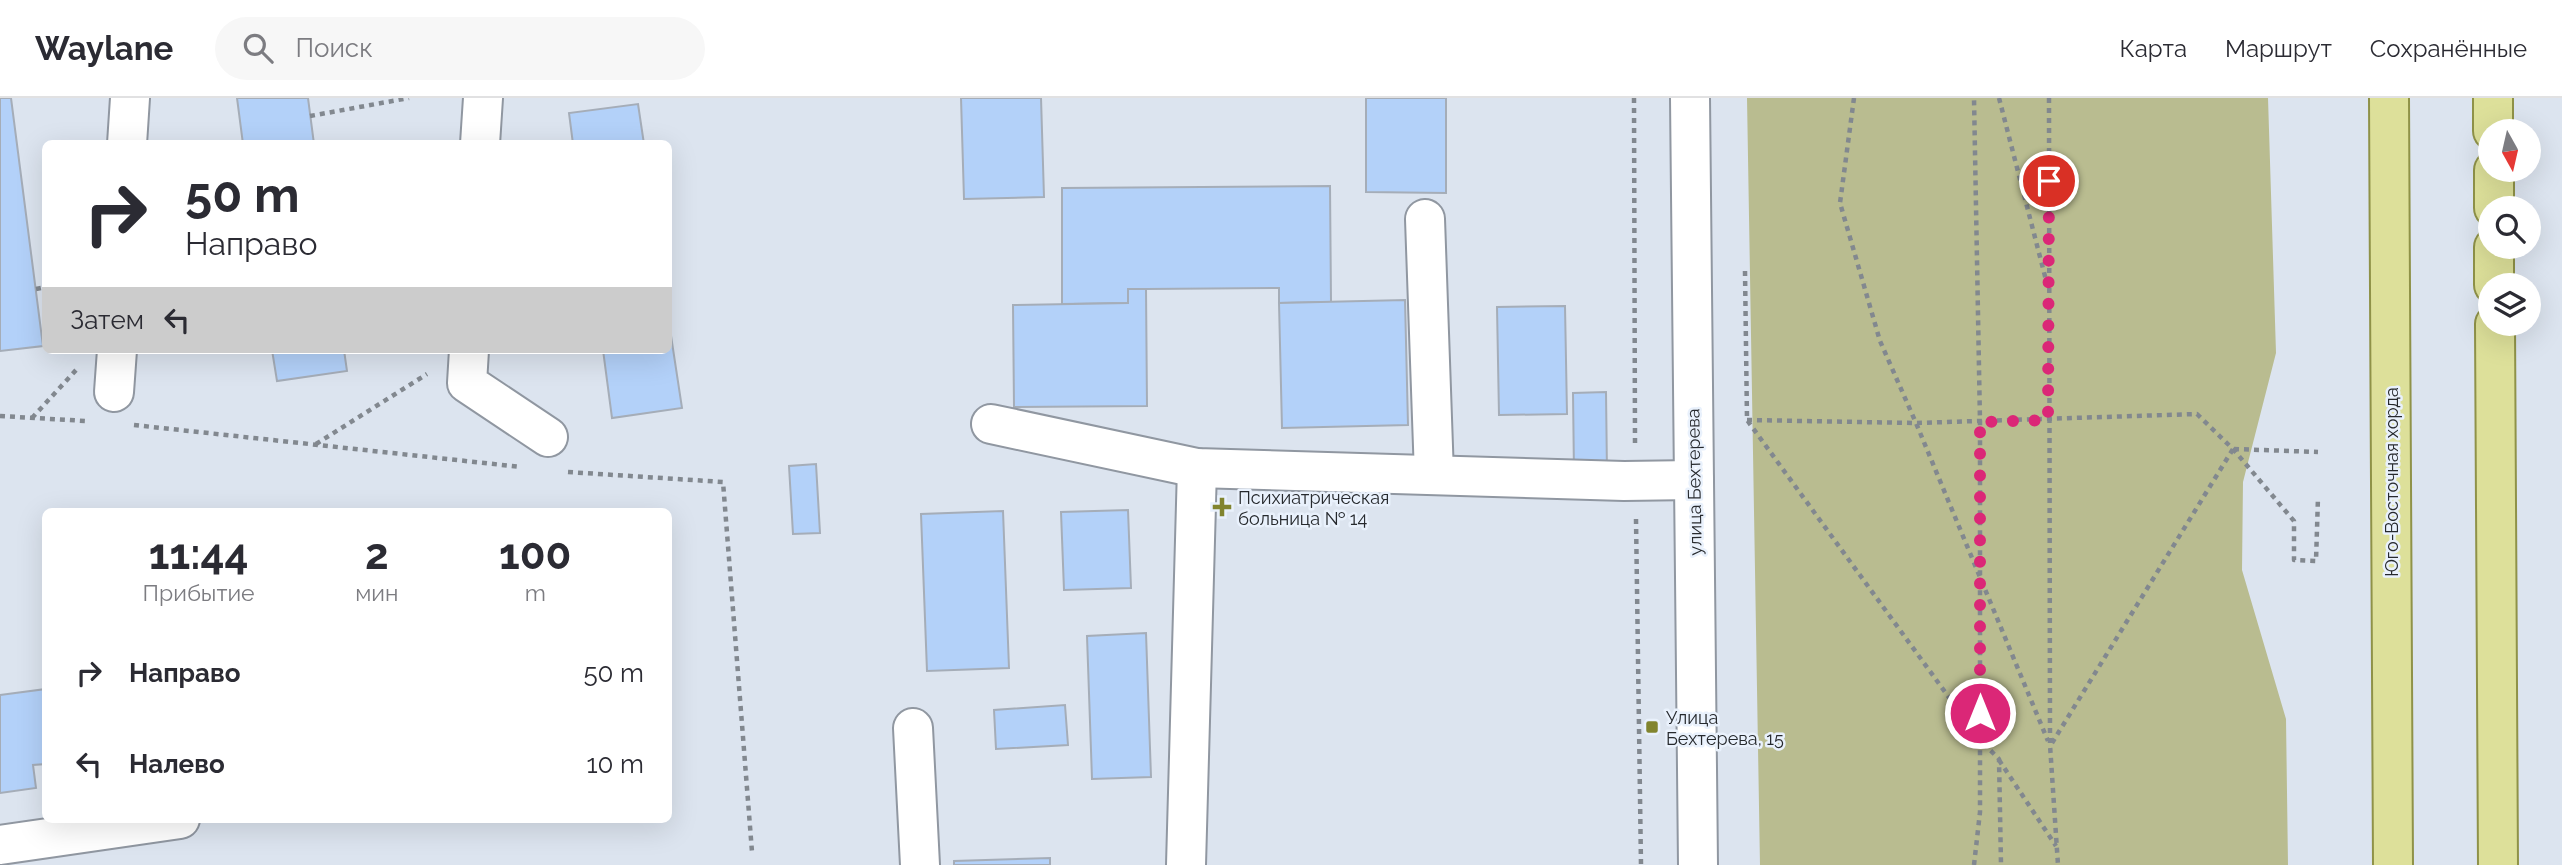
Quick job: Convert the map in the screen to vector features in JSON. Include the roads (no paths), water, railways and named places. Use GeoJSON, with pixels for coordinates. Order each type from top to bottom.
{"type":"FeatureCollection","features":[{"type":"Feature","properties":{"kind":"main road","name":"Юго-Восточная хорда"},"geometry":{"type":"LineString","coordinates":[[2389,98],[2393,865]]}},
{"type":"Feature","properties":{"kind":"main road"},"geometry":{"type":"LineString","coordinates":[[2493,98],[2493,119]]}},
{"type":"Feature","properties":{"kind":"main road"},"geometry":{"type":"LineString","coordinates":[[2495,336],[2498,865]]}},
{"type":"Feature","properties":{"kind":"street"},"geometry":{"type":"LineString","coordinates":[[127,140],[130,98]]}},
{"type":"Feature","properties":{"kind":"street"},"geometry":{"type":"LineString","coordinates":[[481,140],[483,98]]}},
{"type":"Feature","properties":{"kind":"street","name":"улица Бехтерева"},"geometry":{"type":"LineString","coordinates":[[1690,98],[1698,865]]}},
{"type":"Feature","properties":{"kind":"street"},"geometry":{"type":"LineString","coordinates":[[1426,219],[1434,475]]}},
{"type":"Feature","properties":{"kind":"street"},"geometry":{"type":"LineString","coordinates":[[101,355],[122,408]]}},
{"type":"Feature","properties":{"kind":"street"},"geometry":{"type":"LineString","coordinates":[[453,359],[467,383],[548,438]]}},
{"type":"Feature","properties":{"kind":"street"},"geometry":{"type":"LineString","coordinates":[[991,424],[1197,468],[1624,481],[1693,480]]}},
{"type":"Feature","properties":{"kind":"street"},"geometry":{"type":"LineString","coordinates":[[1186,865],[1197,468]]}},
{"type":"Feature","properties":{"kind":"street"},"geometry":{"type":"LineString","coordinates":[[2376,865],[2392,704]]}},
{"type":"Feature","properties":{"kind":"street"},"geometry":{"type":"LineString","coordinates":[[913,728],[920,865]]}},
{"type":"Feature","properties":{"kind":"street"},"geometry":{"type":"LineString","coordinates":[[0,845],[152,823]]}},
{"type":"Feature","properties":{"kind":"place","name":"Психиатрическая больница № 14"},"geometry":{"type":"Point","coordinates":[1222,507]}},
{"type":"Feature","properties":{"kind":"place","name":"Улица Бехтерева, 15"},"geometry":{"type":"Point","coordinates":[1652,727]}}]}
